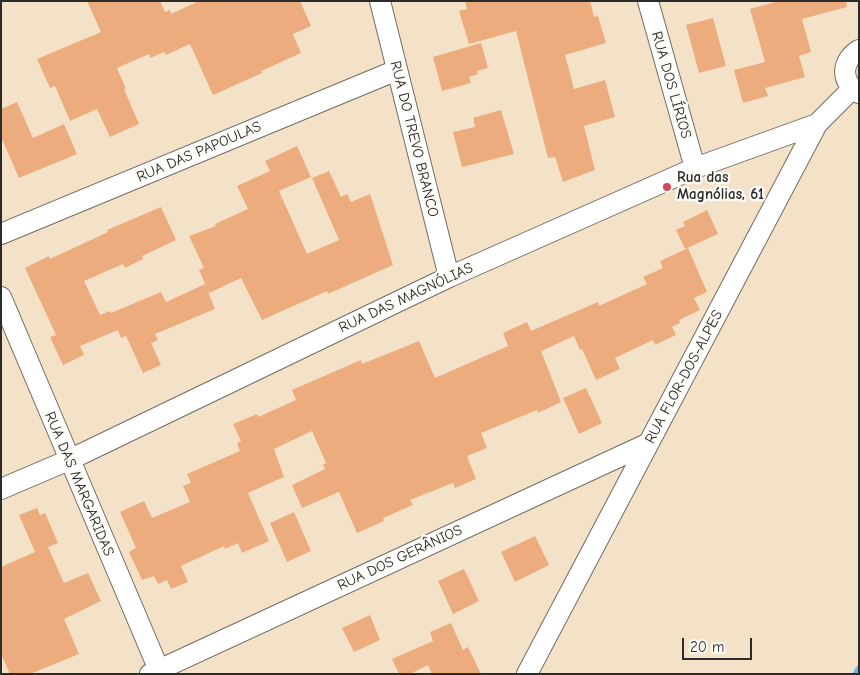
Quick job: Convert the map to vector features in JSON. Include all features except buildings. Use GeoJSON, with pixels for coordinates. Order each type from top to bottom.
{"type":"FeatureCollection","features":[{"type":"Feature","properties":{"kind":"street","name":"RUA DO TREVO BRANCO"},"geometry":{"type":"LineString","coordinates":[[380,1],[449,277]]}},
{"type":"Feature","properties":{"kind":"street","name":"RUA DOS LÍRIOS"},"geometry":{"type":"LineString","coordinates":[[648,1],[695,168]]}},
{"type":"Feature","properties":{"kind":"street"},"geometry":{"type":"LineString","coordinates":[[855,91],[847,82],[844,68],[852,54],[859,50]]}},
{"type":"Feature","properties":{"kind":"street","name":"RUA DAS PAPOULAS"},"geometry":{"type":"LineString","coordinates":[[1,234],[397,70]]}},
{"type":"Feature","properties":{"kind":"street","name":"RUA FLOR-DOS-ALPES"},"geometry":{"type":"LineString","coordinates":[[527,674],[817,124],[855,91]]}},
{"type":"Feature","properties":{"kind":"street","name":"RUA DAS MAGNÓLIAS"},"geometry":{"type":"LineString","coordinates":[[1,489],[69,460],[449,277],[695,168],[817,124]]}},
{"type":"Feature","properties":{"kind":"street","name":"RUA DAS MARGARIDAS"},"geometry":{"type":"LineString","coordinates":[[1,297],[154,672]]}},
{"type":"Feature","properties":{"kind":"street","name":"RUA DOS GERÂNIOS"},"geometry":{"type":"LineString","coordinates":[[154,672],[649,443]]}},
{"type":"Feature","properties":{"kind":"waterway"},"geometry":{"type":"LineString","coordinates":[[856,674],[859,669]]}},
{"type":"Feature","properties":{"kind":"place","name":"Rua das Magnólias, 61"},"geometry":{"type":"Point","coordinates":[667,187]}}]}
